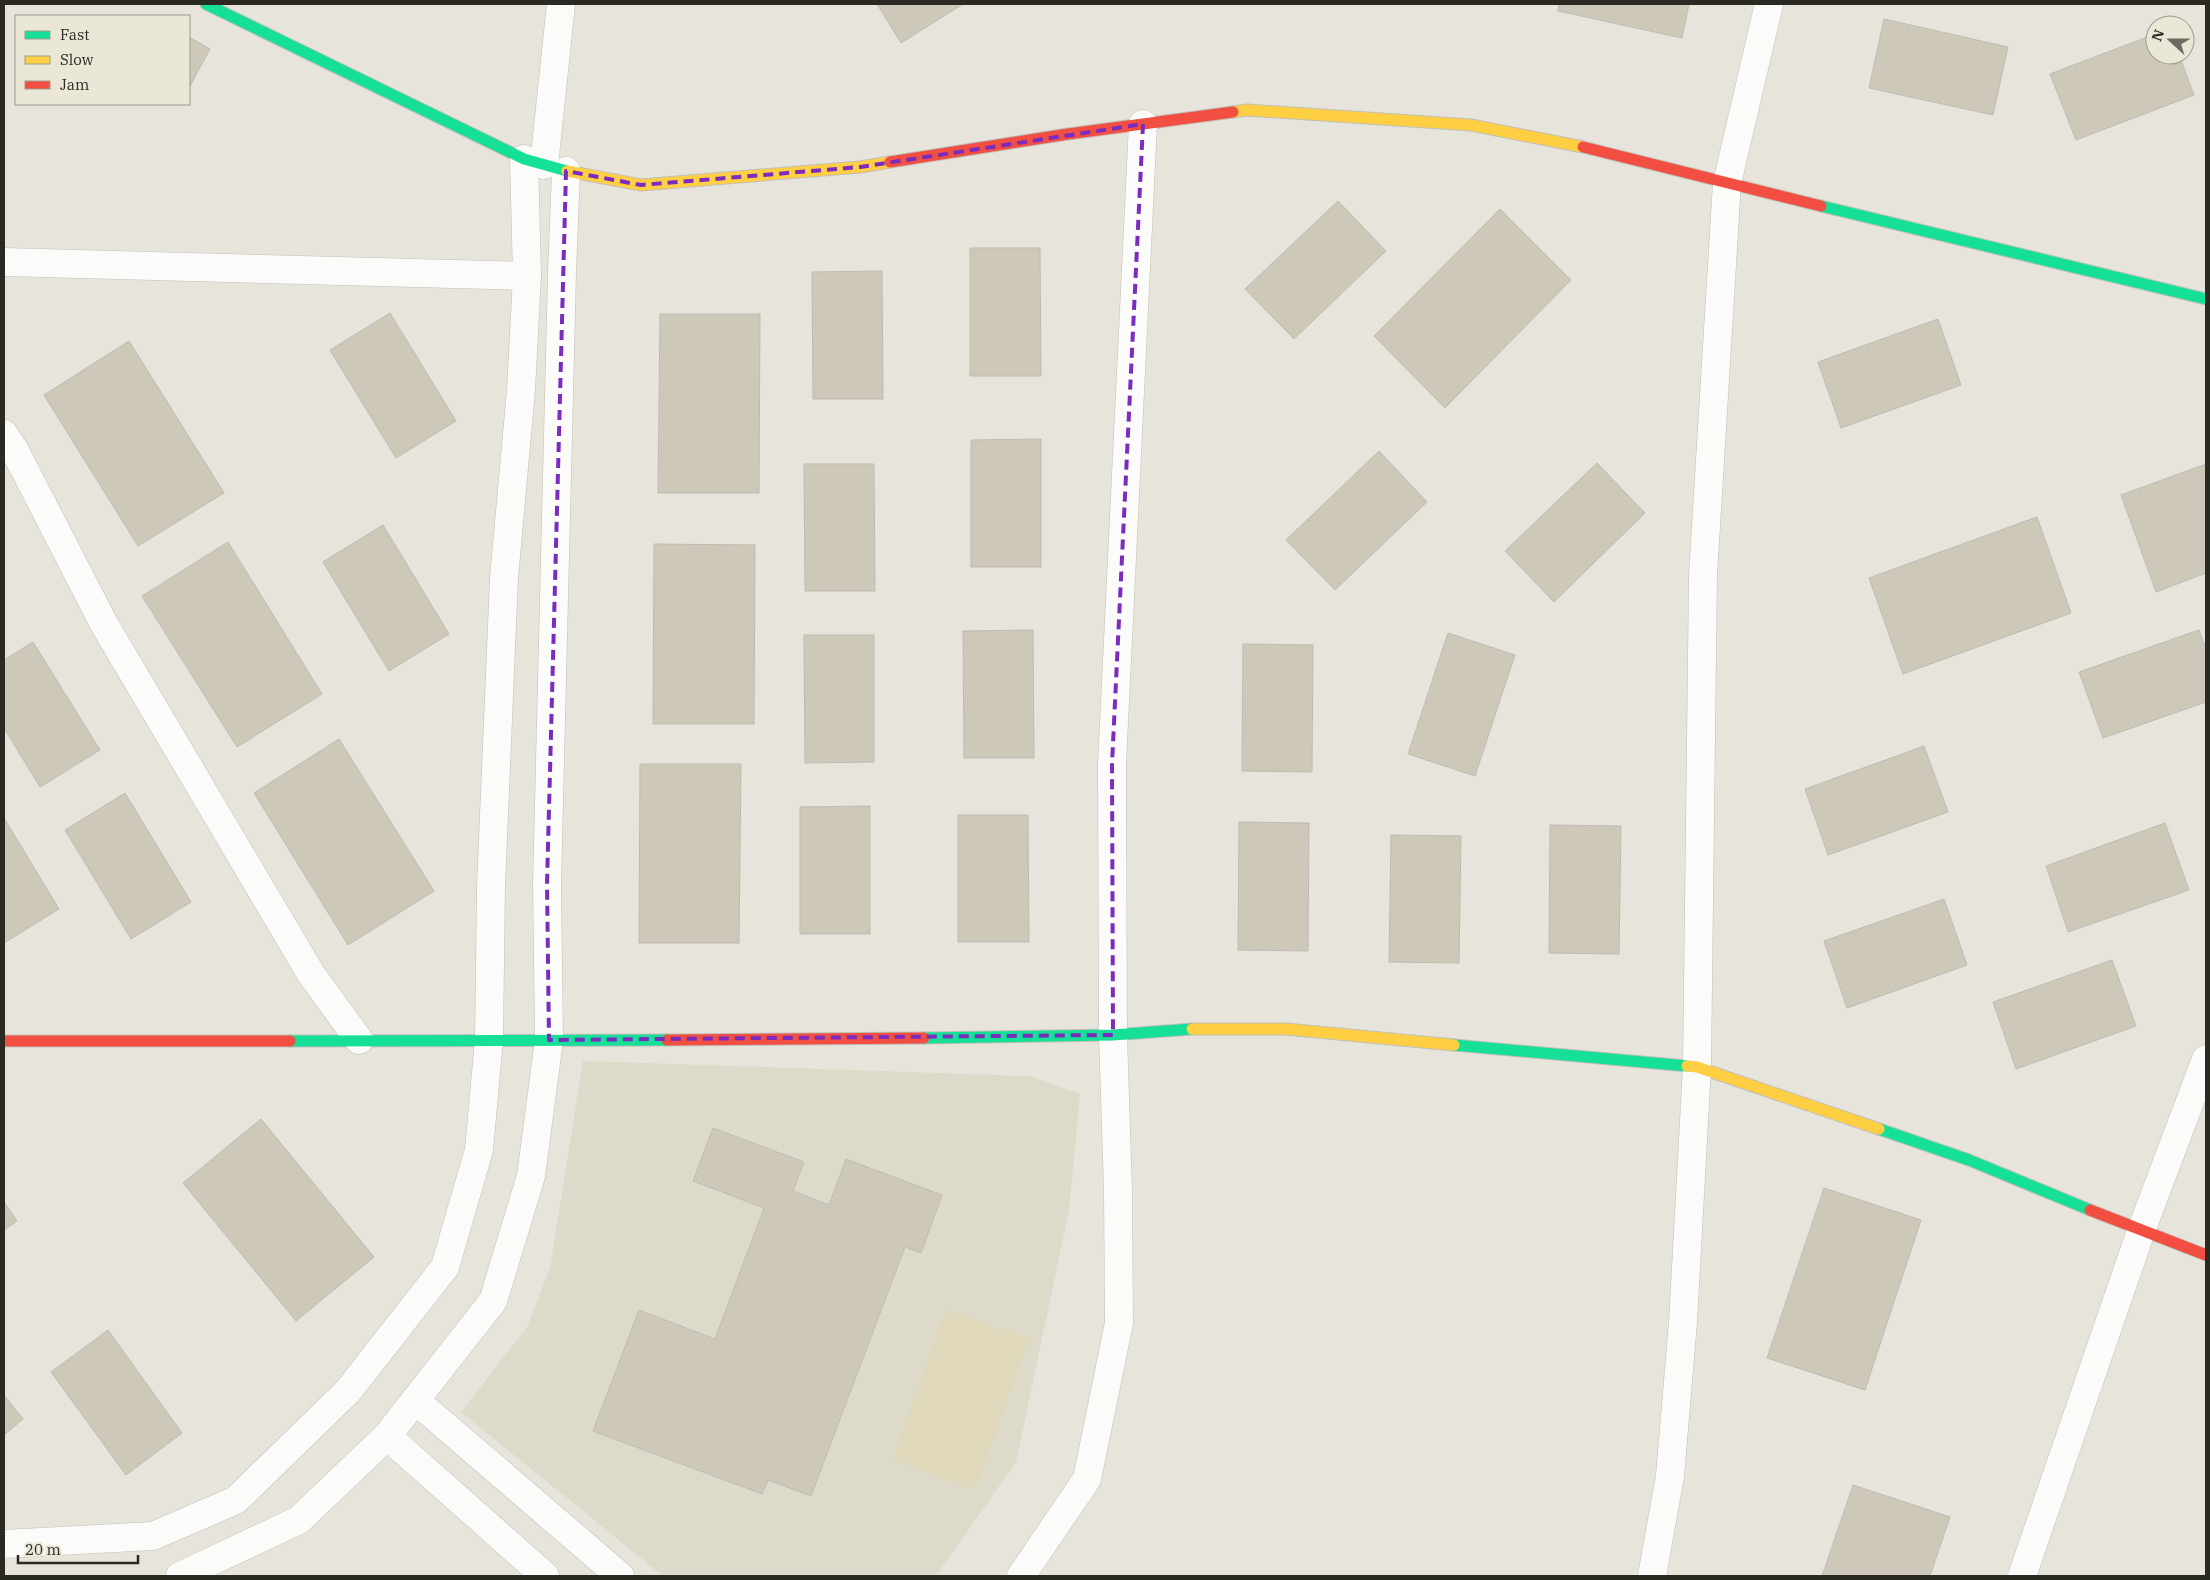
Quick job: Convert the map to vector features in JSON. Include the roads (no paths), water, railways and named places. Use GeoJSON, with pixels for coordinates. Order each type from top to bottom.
{"type":"FeatureCollection","features":[{"type":"Feature","properties":{"kind":"street"},"geometry":{"type":"LineString","coordinates":[[206,4],[545,165],[641,185],[860,166],[1247,110],[1471,125],[1612,152],[1727,183],[2206,299]]}},
{"type":"Feature","properties":{"kind":"street"},"geometry":{"type":"LineString","coordinates":[[4,1544],[153,1536],[236,1500],[348,1392],[445,1267],[479,1150],[489,1040],[491,886],[504,578],[521,390],[527,276],[545,165],[562,4]]}},
{"type":"Feature","properties":{"kind":"street"},"geometry":{"type":"LineString","coordinates":[[1652,1576],[1670,1476],[1683,1322],[1697,1067],[1703,575],[1727,183],[1769,4]]}},
{"type":"Feature","properties":{"kind":"street"},"geometry":{"type":"LineString","coordinates":[[1021,1576],[1087,1479],[1119,1323],[1112,764],[1143,124]]}},
{"type":"Feature","properties":{"kind":"street"},"geometry":{"type":"LineString","coordinates":[[180,1576],[299,1520],[387,1436],[494,1300],[531,1176],[549,1040],[547,884],[562,272],[545,165]]}},
{"type":"Feature","properties":{"kind":"street"},"geometry":{"type":"LineString","coordinates":[[4,262],[527,276]]}},
{"type":"Feature","properties":{"kind":"street"},"geometry":{"type":"LineString","coordinates":[[4,434],[15,451],[109,632],[312,974],[359,1040]]}},
{"type":"Feature","properties":{"kind":"street"},"geometry":{"type":"LineString","coordinates":[[4,1041],[778,1040],[1114,1034],[1187,1029],[1286,1029],[1697,1067],[1969,1160],[2141,1231],[2206,1255]]}},
{"type":"Feature","properties":{"kind":"street"},"geometry":{"type":"LineString","coordinates":[[2031,1573],[2141,1231],[2206,1059]]}},
{"type":"Feature","properties":{"kind":"street"},"geometry":{"type":"LineString","coordinates":[[415,1400],[620,1576]]}},
{"type":"Feature","properties":{"kind":"street"},"geometry":{"type":"LineString","coordinates":[[387,1436],[545,1576]]}}]}
